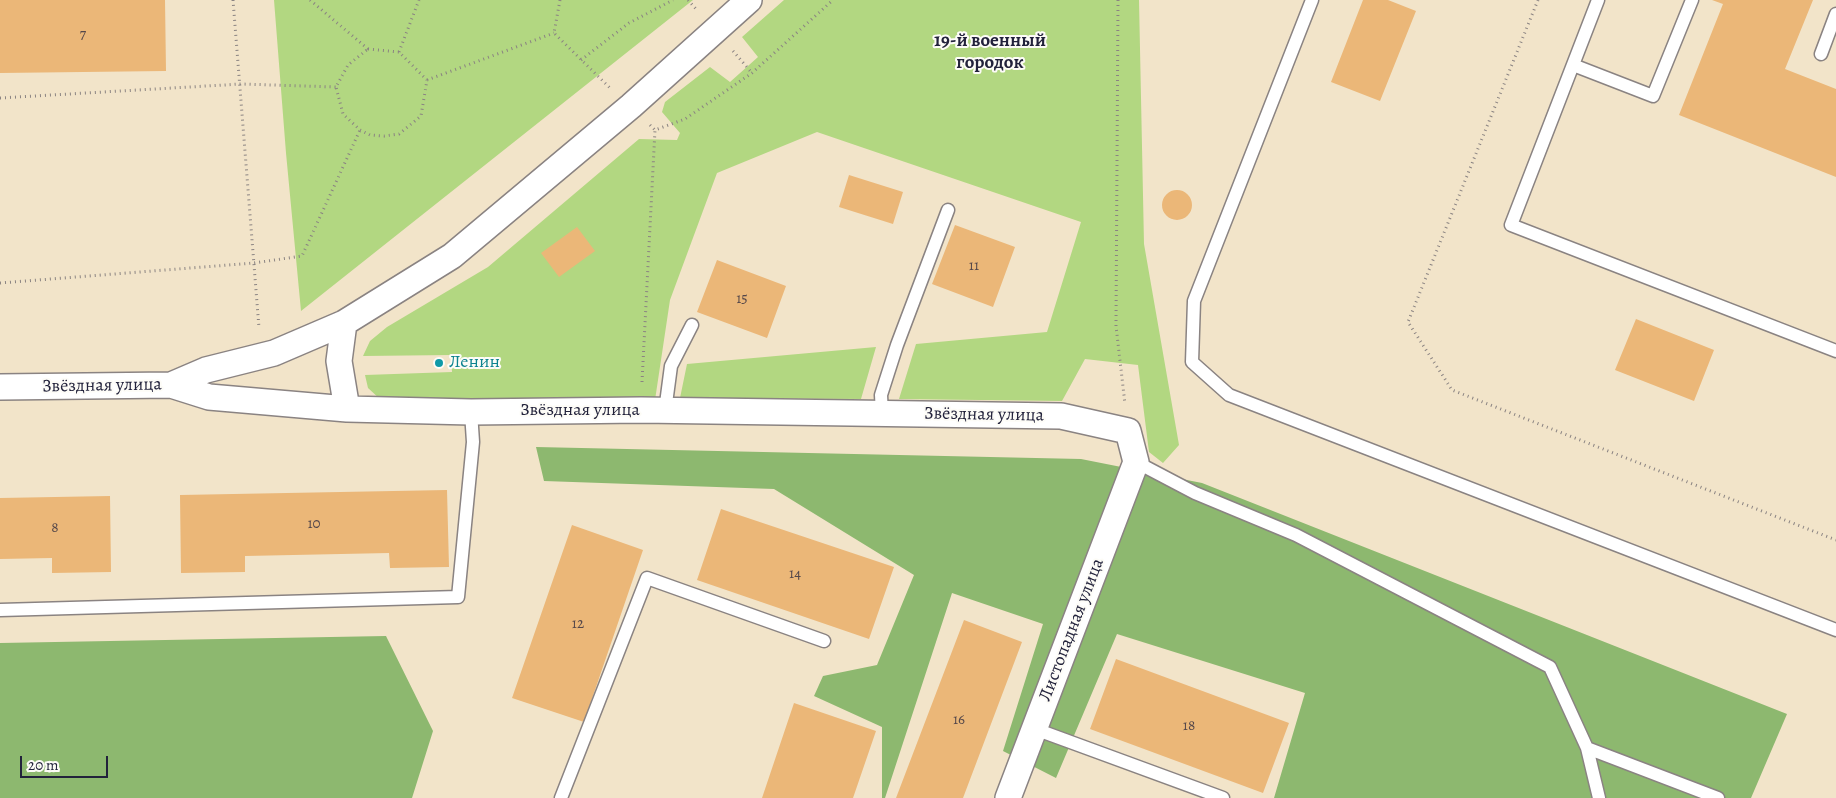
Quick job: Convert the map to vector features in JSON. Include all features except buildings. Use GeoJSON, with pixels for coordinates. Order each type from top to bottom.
{"type":"FeatureCollection","features":[{"type":"Feature","properties":{"kind":"street"},"geometry":{"type":"LineString","coordinates":[[171,385],[206,370],[274,353],[344,323],[452,256],[631,106],[749,0]]}},
{"type":"Feature","properties":{"kind":"street"},"geometry":{"type":"LineString","coordinates":[[344,323],[339,361],[347,409]]}},
{"type":"Feature","properties":{"kind":"street","name":"Звёздная улица"},"geometry":{"type":"LineString","coordinates":[[0,387],[171,385],[209,397],[347,409],[471,412],[653,410],[1061,416],[1128,431]]}},
{"type":"Feature","properties":{"kind":"street"},"geometry":{"type":"LineString","coordinates":[[1128,431],[1136,462]]}},
{"type":"Feature","properties":{"kind":"street","name":"Листопадная улица"},"geometry":{"type":"LineString","coordinates":[[1008,798],[1136,462]]}},
{"type":"Feature","properties":{"kind":"lane"},"geometry":{"type":"LineString","coordinates":[[1312,0],[1194,301],[1192,362],[1229,396],[1836,630]]}},
{"type":"Feature","properties":{"kind":"lane"},"geometry":{"type":"LineString","coordinates":[[1598,0],[1511,225],[1836,351]]}},
{"type":"Feature","properties":{"kind":"lane"},"geometry":{"type":"LineString","coordinates":[[1573,65],[1653,96],[1692,0]]}},
{"type":"Feature","properties":{"kind":"lane"},"geometry":{"type":"LineString","coordinates":[[1821,54],[1836,14]]}},
{"type":"Feature","properties":{"kind":"lane"},"geometry":{"type":"LineString","coordinates":[[882,414],[881,395],[897,345],[948,210]]}},
{"type":"Feature","properties":{"kind":"lane"},"geometry":{"type":"LineString","coordinates":[[653,410],[692,325]]}},
{"type":"Feature","properties":{"kind":"lane"},"geometry":{"type":"LineString","coordinates":[[0,610],[458,597],[473,442],[471,412]]}},
{"type":"Feature","properties":{"kind":"lane"},"geometry":{"type":"LineString","coordinates":[[1136,462],[1195,493],[1296,535],[1550,667],[1587,748],[1599,798]]}},
{"type":"Feature","properties":{"kind":"lane"},"geometry":{"type":"LineString","coordinates":[[561,798],[647,578],[824,641]]}},
{"type":"Feature","properties":{"kind":"lane"},"geometry":{"type":"LineString","coordinates":[[1035,729],[1223,798]]}},
{"type":"Feature","properties":{"kind":"lane"},"geometry":{"type":"LineString","coordinates":[[1587,748],[1718,798]]}},
{"type":"Feature","properties":{"kind":"path"},"geometry":{"type":"LineString","coordinates":[[233,0],[259,334]]}},
{"type":"Feature","properties":{"kind":"path"},"geometry":{"type":"LineString","coordinates":[[310,0],[368,50],[399,52],[427,80]]}},
{"type":"Feature","properties":{"kind":"path"},"geometry":{"type":"LineString","coordinates":[[399,52],[419,0]]}},
{"type":"Feature","properties":{"kind":"path"},"geometry":{"type":"LineString","coordinates":[[581,60],[629,23],[673,0]]}},
{"type":"Feature","properties":{"kind":"path"},"geometry":{"type":"LineString","coordinates":[[1118,0],[1116,326],[1123,372],[1128,431]]}},
{"type":"Feature","properties":{"kind":"path"},"geometry":{"type":"LineString","coordinates":[[1538,0],[1408,322],[1452,390],[1836,540]]}},
{"type":"Feature","properties":{"kind":"path"},"geometry":{"type":"LineString","coordinates":[[427,80],[554,33]]}},
{"type":"Feature","properties":{"kind":"path"},"geometry":{"type":"LineString","coordinates":[[368,50],[348,65],[336,87],[343,114],[360,130],[370,135],[399,134],[421,116],[427,80]]}},
{"type":"Feature","properties":{"kind":"path"},"geometry":{"type":"LineString","coordinates":[[0,98],[241,84],[336,87]]}},
{"type":"Feature","properties":{"kind":"path"},"geometry":{"type":"LineString","coordinates":[[0,283],[254,263],[302,256],[360,130]]}},
{"type":"Feature","properties":{"kind":"path"},"geometry":{"type":"LineString","coordinates":[[653,410],[655,130]]}},
{"type":"Feature","properties":{"kind":"green space"},"geometry":{"type":"Polygon","coordinates":[[[274,0],[693,0],[301,311],[274,0]]]}},
{"type":"Feature","properties":{"kind":"green space"},"geometry":{"type":"Polygon","coordinates":[[[784,0],[1139,0],[1144,244],[1179,445],[1163,463],[1149,452],[1138,365],[1085,359],[1062,401],[899,399],[916,344],[1047,332],[1081,222],[817,132],[717,173],[670,300],[655,400],[381,400],[368,388],[365,375],[452,372],[451,355],[363,356],[370,341],[387,327],[488,267],[639,139],[677,140],[680,133],[662,112],[665,102],[710,67],[730,82],[758,57],[742,37],[784,0]]]}},
{"type":"Feature","properties":{"kind":"green space"},"geometry":{"type":"Polygon","coordinates":[[[876,347],[861,399],[680,398],[687,364],[876,347]]]}},
{"type":"Feature","properties":{"kind":"green space"},"geometry":{"type":"Polygon","coordinates":[[[536,447],[1081,459],[1202,483],[1787,714],[1751,798],[1274,798],[1305,693],[1117,634],[1056,778],[1003,751],[1043,624],[952,593],[885,798],[882,798],[882,727],[814,696],[823,676],[877,665],[914,575],[774,489],[544,481],[536,447]]]}},
{"type":"Feature","properties":{"kind":"green space"},"geometry":{"type":"Polygon","coordinates":[[[386,636],[433,731],[412,798],[0,798],[0,643],[386,636]]]}},
{"type":"Feature","properties":{"kind":"place","name":"Ленин"},"geometry":{"type":"Point","coordinates":[439,363]}},
{"type":"Feature","properties":{"kind":"district","name":"19-й военный городок"},"geometry":{"type":"Point","coordinates":[990,52]}}]}
